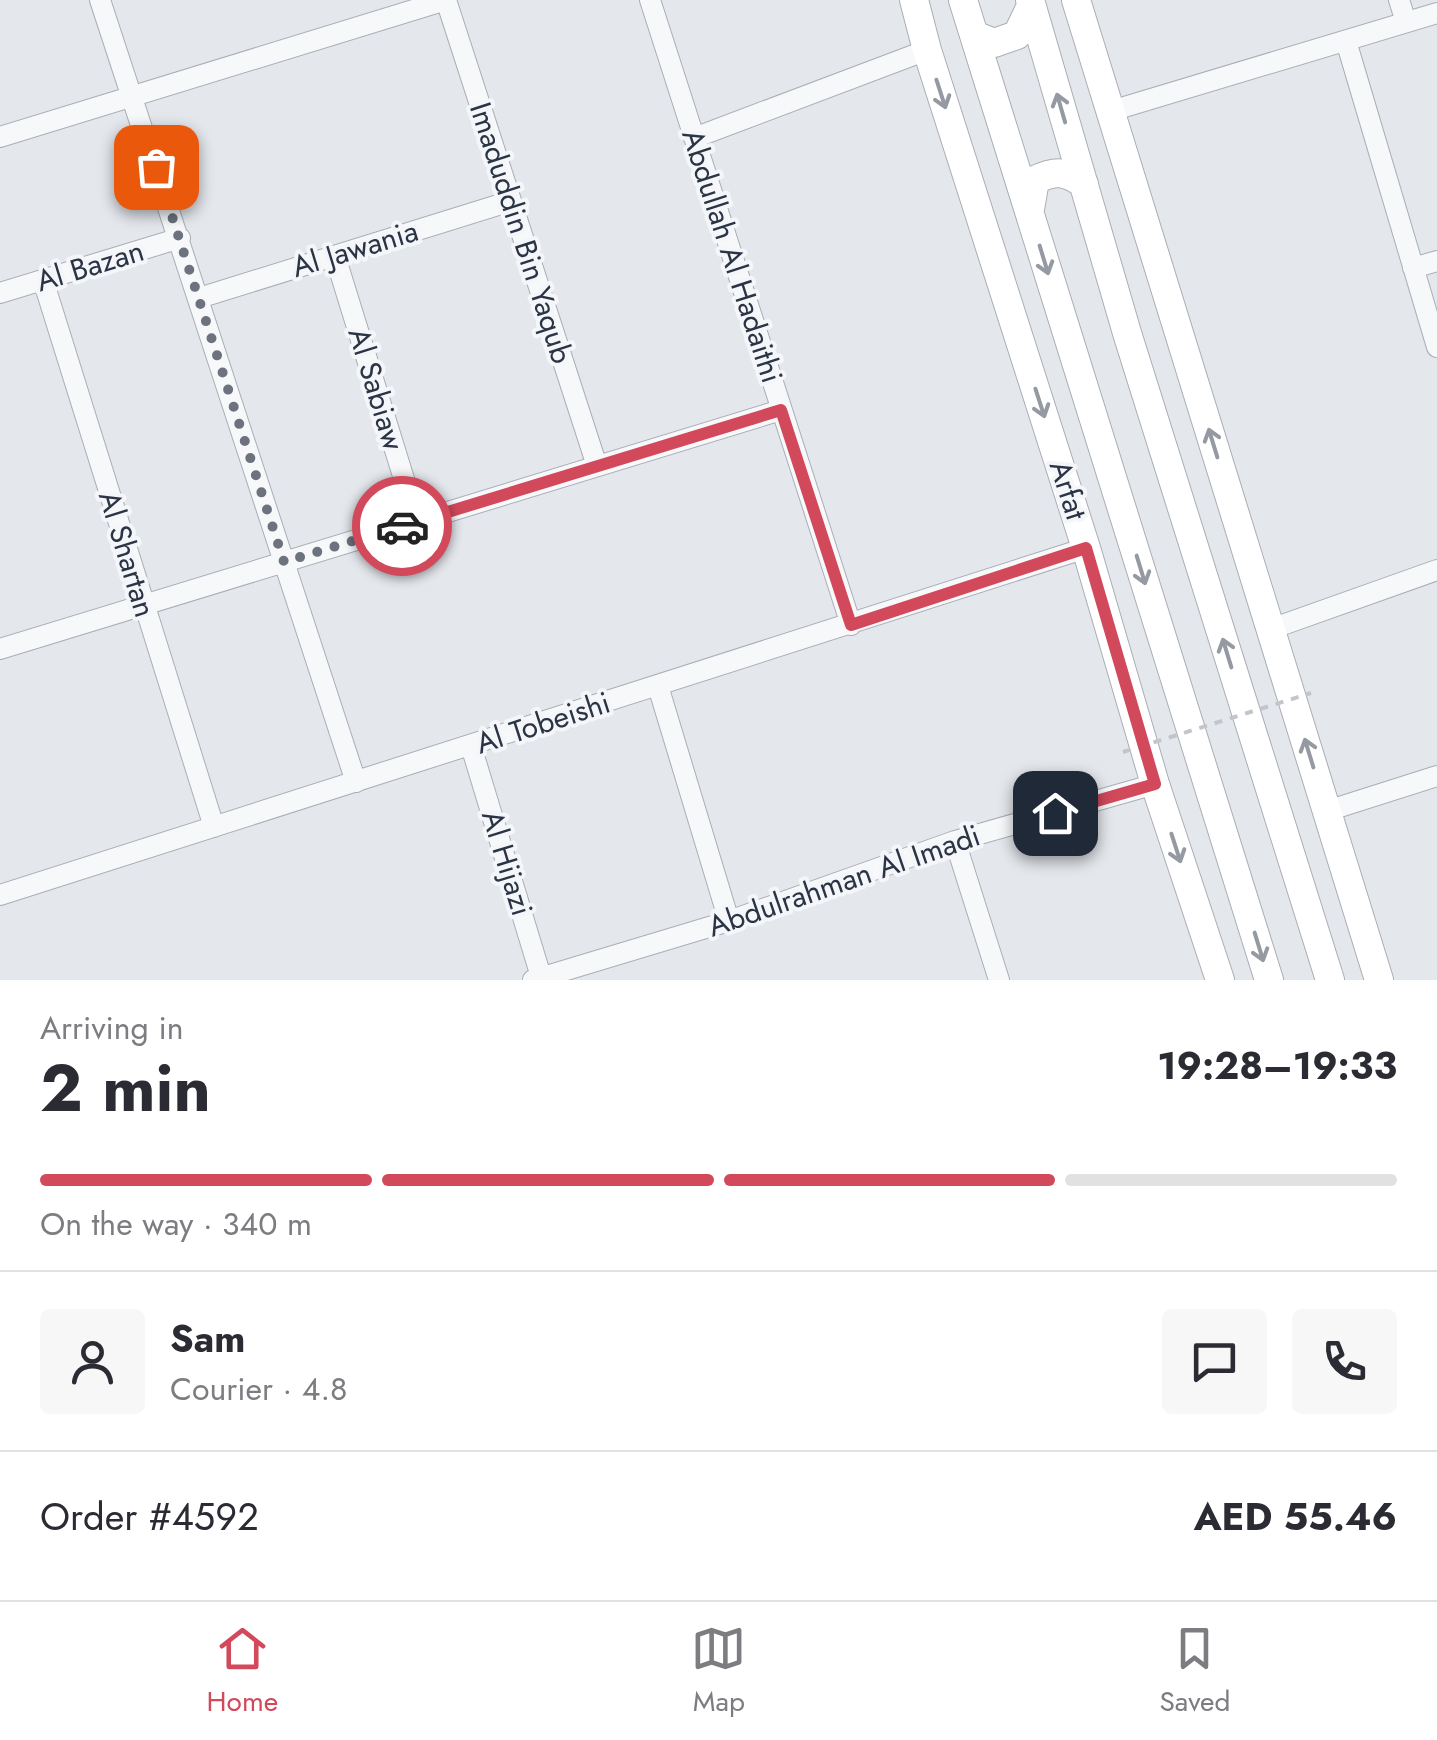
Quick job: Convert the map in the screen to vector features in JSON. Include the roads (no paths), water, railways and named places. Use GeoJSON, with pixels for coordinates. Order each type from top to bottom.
{"type":"FeatureCollection","features":[{"type":"Feature","properties":{"kind":"main road","name":"Arfat"},"geometry":{"type":"LineString","coordinates":[[914,0],[1086,548],[1155,784],[1220,980]]}},
{"type":"Feature","properties":{"kind":"main road","name":"Arfat"},"geometry":{"type":"LineString","coordinates":[[963,0],[1269,980]]}},
{"type":"Feature","properties":{"kind":"main road"},"geometry":{"type":"LineString","coordinates":[[1076,0],[1380,980]]}},
{"type":"Feature","properties":{"kind":"main road"},"geometry":{"type":"LineString","coordinates":[[974,35],[994,43],[1017,35],[1040,2]]}},
{"type":"Feature","properties":{"kind":"main road"},"geometry":{"type":"LineString","coordinates":[[1040,2],[1111,111]]}},
{"type":"Feature","properties":{"kind":"main road"},"geometry":{"type":"LineString","coordinates":[[1040,2],[1084,184],[1330,980]]}},
{"type":"Feature","properties":{"kind":"main road"},"geometry":{"type":"LineString","coordinates":[[1030,213],[1035,180],[1050,173],[1066,172],[1084,184]]}},
{"type":"Feature","properties":{"kind":"main road"},"geometry":{"type":"LineString","coordinates":[[1327,811],[1362,980]]}},
{"type":"Feature","properties":{"kind":"street"},"geometry":{"type":"LineString","coordinates":[[100,0],[356,782]]}},
{"type":"Feature","properties":{"kind":"street"},"geometry":{"type":"LineString","coordinates":[[0,137],[446,0]]}},
{"type":"Feature","properties":{"kind":"street","name":"Imaduddin Bin Yaqub"},"geometry":{"type":"LineString","coordinates":[[446,0],[597,466]]}},
{"type":"Feature","properties":{"kind":"street","name":"Abdullah Al Hadaithi"},"geometry":{"type":"LineString","coordinates":[[650,0],[851,625]]}},
{"type":"Feature","properties":{"kind":"street"},"geometry":{"type":"LineString","coordinates":[[1399,0],[1406,22]]}},
{"type":"Feature","properties":{"kind":"street"},"geometry":{"type":"LineString","coordinates":[[1111,111],[1437,13]]}},
{"type":"Feature","properties":{"kind":"street"},"geometry":{"type":"LineString","coordinates":[[1346,41],[1437,347]]}},
{"type":"Feature","properties":{"kind":"street"},"geometry":{"type":"LineString","coordinates":[[694,138],[927,50]]}},
{"type":"Feature","properties":{"kind":"street","name":"Al Jawania"},"geometry":{"type":"LineString","coordinates":[[199,298],[511,201]]}},
{"type":"Feature","properties":{"kind":"street","name":"Al Bazan"},"geometry":{"type":"LineString","coordinates":[[0,293],[180,238]]}},
{"type":"Feature","properties":{"kind":"street","name":"Al Sabiaw"},"geometry":{"type":"LineString","coordinates":[[334,256],[417,521]]}},
{"type":"Feature","properties":{"kind":"street"},"geometry":{"type":"LineString","coordinates":[[1413,268],[1437,260]]}},
{"type":"Feature","properties":{"kind":"street","name":"Al Shartan"},"geometry":{"type":"LineString","coordinates":[[43,280],[214,827]]}},
{"type":"Feature","properties":{"kind":"street"},"geometry":{"type":"LineString","coordinates":[[0,649],[781,410]]}},
{"type":"Feature","properties":{"kind":"street","name":"Al Tobeishi"},"geometry":{"type":"LineString","coordinates":[[0,895],[1086,548]]}},
{"type":"Feature","properties":{"kind":"street"},"geometry":{"type":"LineString","coordinates":[[1271,629],[1437,570]]}},
{"type":"Feature","properties":{"kind":"street"},"geometry":{"type":"LineString","coordinates":[[658,686],[729,920]]}},
{"type":"Feature","properties":{"kind":"street","name":"Al Hijazi"},"geometry":{"type":"LineString","coordinates":[[471,746],[539,979]]}},
{"type":"Feature","properties":{"kind":"street"},"geometry":{"type":"LineString","coordinates":[[1327,811],[1437,776]]}},
{"type":"Feature","properties":{"kind":"street","name":"Abdulrahman Al Imadi"},"geometry":{"type":"LineString","coordinates":[[539,979],[729,920],[955,841],[1155,784]]}},
{"type":"Feature","properties":{"kind":"street"},"geometry":{"type":"LineString","coordinates":[[955,841],[998,980]]}}]}
